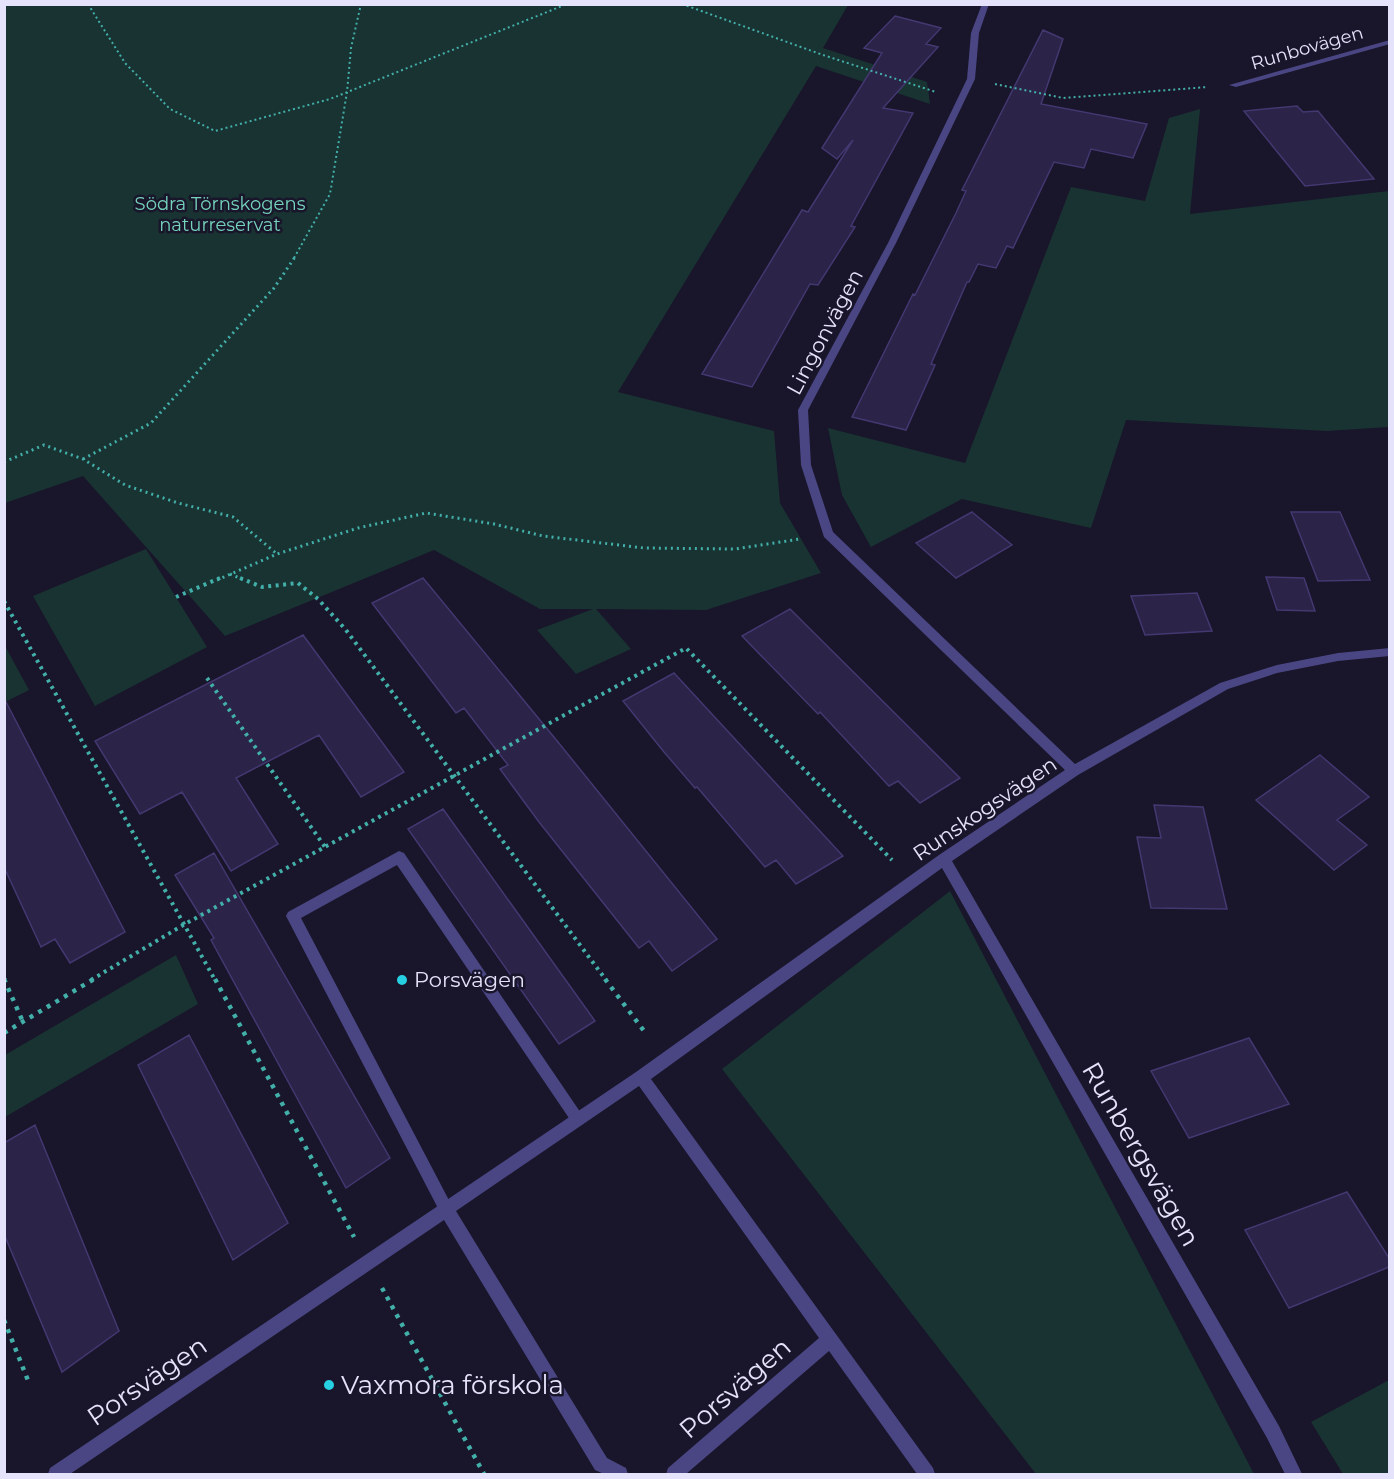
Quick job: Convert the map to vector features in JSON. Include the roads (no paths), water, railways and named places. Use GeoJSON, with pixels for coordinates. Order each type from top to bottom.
{"type":"FeatureCollection","features":[{"type":"Feature","properties":{"kind":"street","name":"Lingonvägen"},"geometry":{"type":"LineString","coordinates":[[986,4],[975,33],[971,79],[962,100],[892,243],[803,410],[806,465],[828,534],[1074,771]]}},
{"type":"Feature","properties":{"kind":"street","name":"Runbovägen"},"geometry":{"type":"LineString","coordinates":[[1233,85],[1389,42]]}},
{"type":"Feature","properties":{"kind":"street","name":"Runskogsvägen"},"geometry":{"type":"LineString","coordinates":[[641,1077],[944,859],[1074,771],[1224,686],[1277,669],[1338,657],[1389,652]]}},
{"type":"Feature","properties":{"kind":"street"},"geometry":{"type":"LineString","coordinates":[[578,1119],[399,857],[293,916],[446,1209],[601,1464],[620,1474]]}},
{"type":"Feature","properties":{"kind":"street","name":"Runbergsvägen"},"geometry":{"type":"LineString","coordinates":[[944,859],[1273,1432],[1293,1474]]}},
{"type":"Feature","properties":{"kind":"street","name":"Porsvägen"},"geometry":{"type":"LineString","coordinates":[[56,1474],[641,1077]]}},
{"type":"Feature","properties":{"kind":"street"},"geometry":{"type":"LineString","coordinates":[[641,1077],[927,1474]]}},
{"type":"Feature","properties":{"kind":"street","name":"Porsvägen"},"geometry":{"type":"LineString","coordinates":[[674,1474],[829,1340]]}},
{"type":"Feature","properties":{"kind":"place","name":"Porsvägen"},"geometry":{"type":"Point","coordinates":[402,980]}},
{"type":"Feature","properties":{"kind":"place","name":"Vaxmora förskola"},"geometry":{"type":"Point","coordinates":[329,1385]}},
{"type":"Feature","properties":{"kind":"park label","name":"Södra Törnskogens naturreservat"},"geometry":{"type":"Point","coordinates":[220,214]}}]}
